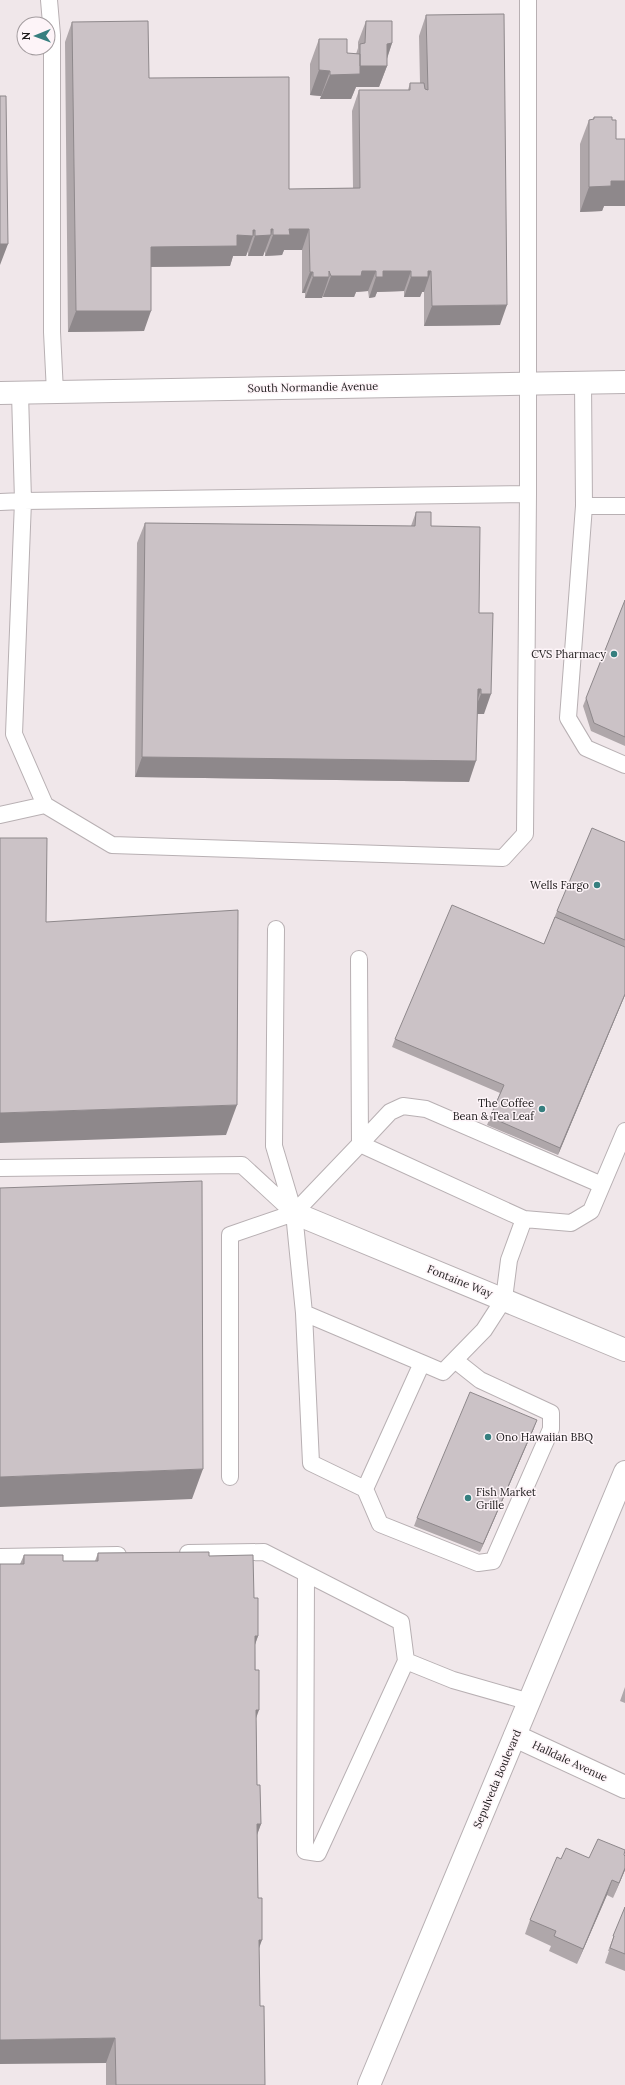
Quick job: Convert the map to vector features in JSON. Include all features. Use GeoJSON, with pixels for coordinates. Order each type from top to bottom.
{"type":"FeatureCollection","features":[{"type":"Feature","properties":{"kind":"main road","name":"South Normandie Avenue"},"geometry":{"type":"LineString","coordinates":[[10,393],[625,382]]}},
{"type":"Feature","properties":{"kind":"main road","name":"Fontaine Way"},"geometry":{"type":"LineString","coordinates":[[294,1213],[625,1350]]}},
{"type":"Feature","properties":{"kind":"main road","name":"Sepulveda Boulevard"},"geometry":{"type":"LineString","coordinates":[[369,2085],[625,1472]]}},
{"type":"Feature","properties":{"kind":"main road","name":"Halldale Avenue"},"geometry":{"type":"LineString","coordinates":[[515,1736],[625,1787]]}},
{"type":"Feature","properties":{"kind":"lane"},"geometry":{"type":"LineString","coordinates":[[49,0],[52,35],[52,332],[55,392]]}},
{"type":"Feature","properties":{"kind":"lane"},"geometry":{"type":"LineString","coordinates":[[10,393],[23,501],[14,734],[45,805],[112,846],[503,858],[525,834],[529,383],[528,0]]}},
{"type":"Feature","properties":{"kind":"lane"},"geometry":{"type":"LineString","coordinates":[[583,382],[584,506],[568,718],[586,748],[625,765]]}},
{"type":"Feature","properties":{"kind":"lane"},"geometry":{"type":"LineString","coordinates":[[0,502],[528,494]]}},
{"type":"Feature","properties":{"kind":"lane"},"geometry":{"type":"LineString","coordinates":[[584,506],[625,506]]}},
{"type":"Feature","properties":{"kind":"lane"},"geometry":{"type":"LineString","coordinates":[[0,815],[45,805]]}},
{"type":"Feature","properties":{"kind":"lane"},"geometry":{"type":"LineString","coordinates":[[276,929],[274,1146],[294,1213],[304,1313],[311,1463],[365,1489],[380,1524],[478,1563],[493,1561],[551,1429],[551,1413],[480,1380],[456,1361]]}},
{"type":"Feature","properties":{"kind":"lane"},"geometry":{"type":"LineString","coordinates":[[359,959],[360,1144]]}},
{"type":"Feature","properties":{"kind":"lane"},"geometry":{"type":"LineString","coordinates":[[230,1478],[230,1235],[294,1213],[390,1112],[403,1106],[426,1109],[602,1186]]}},
{"type":"Feature","properties":{"kind":"lane"},"geometry":{"type":"LineString","coordinates":[[360,1144],[524,1219],[571,1223],[591,1211],[625,1131]]}},
{"type":"Feature","properties":{"kind":"lane"},"geometry":{"type":"LineString","coordinates":[[0,1168],[242,1165],[294,1213]]}},
{"type":"Feature","properties":{"kind":"lane"},"geometry":{"type":"LineString","coordinates":[[304,1313],[443,1372],[456,1361],[484,1330],[504,1299],[509,1260],[524,1219]]}},
{"type":"Feature","properties":{"kind":"lane"},"geometry":{"type":"LineString","coordinates":[[365,1489],[422,1363]]}},
{"type":"Feature","properties":{"kind":"lane"},"geometry":{"type":"LineString","coordinates":[[171,1554],[264,1552],[401,1622],[406,1661],[318,1853],[305,1851],[306,1574]]}},
{"type":"Feature","properties":{"kind":"lane"},"geometry":{"type":"LineString","coordinates":[[0,1557],[132,1554]]}},
{"type":"Feature","properties":{"kind":"lane"},"geometry":{"type":"LineString","coordinates":[[406,1661],[453,1680],[530,1702]]}},
{"type":"Feature","properties":{"kind":"building"},"geometry":{"type":"Polygon","coordinates":[[[504,14],[507,305],[432,306],[431,271],[428,271],[428,277],[411,277],[411,271],[383,271],[383,277],[376,277],[376,271],[362,271],[361,276],[331,276],[329,271],[329,277],[313,277],[313,272],[310,272],[309,229],[289,229],[290,235],[273,235],[273,229],[271,229],[271,235],[255,236],[255,230],[253,230],[253,236],[237,235],[237,246],[151,247],[151,311],[76,311],[72,22],[148,21],[149,78],[289,77],[289,189],[360,188],[359,90],[410,90],[410,83],[424,83],[425,89],[428,90],[426,15],[504,14]]]}},
{"type":"Feature","properties":{"kind":"building"},"geometry":{"type":"Polygon","coordinates":[[[366,21],[392,21],[392,43],[387,44],[387,66],[360,66],[360,44],[365,43],[366,21]]]}},
{"type":"Feature","properties":{"kind":"building"},"geometry":{"type":"Polygon","coordinates":[[[319,39],[347,39],[347,53],[360,54],[360,74],[330,75],[330,71],[319,70],[319,39]]]}},
{"type":"Feature","properties":{"kind":"building"},"geometry":{"type":"Polygon","coordinates":[[[0,96],[6,96],[8,244],[0,244],[0,96]]]}},
{"type":"Feature","properties":{"kind":"building"},"geometry":{"type":"Polygon","coordinates":[[[594,117],[612,117],[612,120],[616,120],[616,139],[625,139],[625,181],[611,181],[611,186],[589,187],[589,120],[594,119],[594,117]]]}},
{"type":"Feature","properties":{"kind":"building"},"geometry":{"type":"Polygon","coordinates":[[[416,512],[431,512],[431,526],[480,527],[479,613],[493,613],[491,694],[481,694],[481,689],[478,689],[476,761],[142,757],[145,523],[415,526],[416,512]]]}},
{"type":"Feature","properties":{"kind":"building","name":"CVS Pharmacy"},"geometry":{"type":"Polygon","coordinates":[[[625,600],[625,737],[594,723],[586,698],[625,600]]]}},
{"type":"Feature","properties":{"kind":"building","name":"Wells Fargo"},"geometry":{"type":"Polygon","coordinates":[[[592,828],[625,842],[625,940],[557,911],[592,828]]]}},
{"type":"Feature","properties":{"kind":"building"},"geometry":{"type":"Polygon","coordinates":[[[0,838],[47,838],[46,922],[238,910],[237,1105],[0,1113],[0,838]]]}},
{"type":"Feature","properties":{"kind":"building"},"geometry":{"type":"Polygon","coordinates":[[[452,905],[544,944],[555,917],[625,947],[625,994],[560,1148],[490,1117],[504,1085],[395,1039],[452,905]]]}},
{"type":"Feature","properties":{"kind":"building"},"geometry":{"type":"Polygon","coordinates":[[[202,1181],[203,1469],[0,1477],[0,1188],[202,1181]]]}},
{"type":"Feature","properties":{"kind":"building"},"geometry":{"type":"Polygon","coordinates":[[[470,1392],[537,1420],[483,1544],[417,1518],[470,1392]]]}},
{"type":"Feature","properties":{"kind":"building"},"geometry":{"type":"Polygon","coordinates":[[[209,1552],[209,1556],[253,1555],[254,1598],[258,1598],[258,1636],[255,1636],[255,1670],[259,1670],[259,1710],[256,1710],[257,1785],[260,1785],[261,1824],[257,1824],[258,1898],[262,1898],[262,1940],[259,1940],[260,2006],[264,2006],[265,2085],[116,2085],[115,2038],[0,2040],[0,1564],[24,1564],[24,1555],[63,1555],[63,1561],[98,1561],[98,1553],[209,1552]]]}},
{"type":"Feature","properties":{"kind":"building"},"geometry":{"type":"Polygon","coordinates":[[[598,1839],[625,1850],[625,1868],[619,1883],[612,1880],[583,1949],[554,1936],[556,1931],[530,1920],[557,1857],[561,1859],[566,1848],[589,1858],[598,1839]]]}},
{"type":"Feature","properties":{"kind":"building"},"geometry":{"type":"Polygon","coordinates":[[[625,1907],[625,1954],[610,1948],[613,1936],[625,1907]]]}},
{"type":"Feature","properties":{"kind":"place","name":"CVS Pharmacy"},"geometry":{"type":"Point","coordinates":[614,654]}},
{"type":"Feature","properties":{"kind":"place","name":"Wells Fargo"},"geometry":{"type":"Point","coordinates":[597,885]}},
{"type":"Feature","properties":{"kind":"place","name":"The Coffee Bean & Tea Leaf"},"geometry":{"type":"Point","coordinates":[542,1109]}},
{"type":"Feature","properties":{"kind":"place","name":"Ono Hawaiian BBQ"},"geometry":{"type":"Point","coordinates":[488,1437]}},
{"type":"Feature","properties":{"kind":"place","name":"Fish Market Grille"},"geometry":{"type":"Point","coordinates":[468,1498]}}]}
